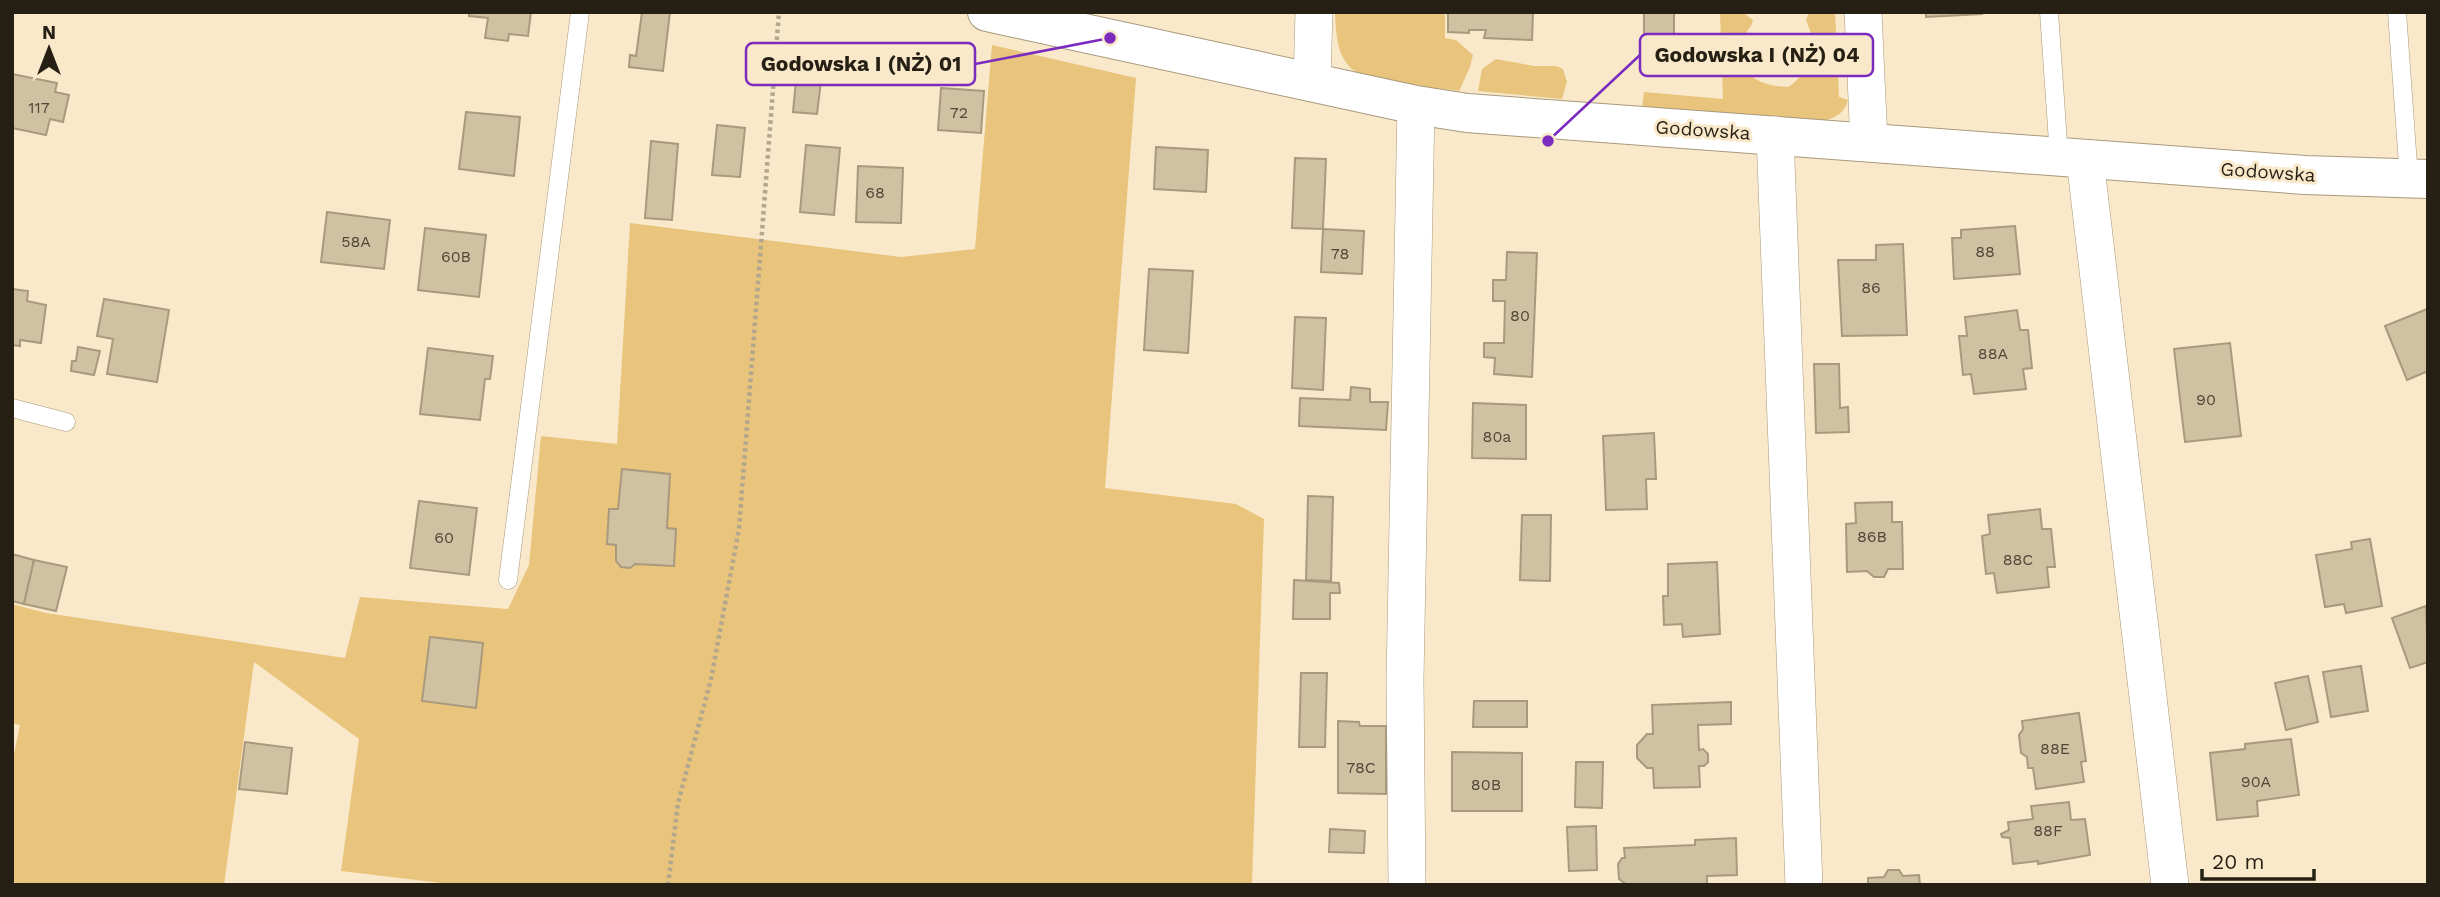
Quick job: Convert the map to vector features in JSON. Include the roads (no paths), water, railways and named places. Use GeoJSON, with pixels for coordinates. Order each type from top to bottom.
{"type":"FeatureCollection","features":[{"type":"Feature","properties":{"kind":"street","name":"Godowska"},"geometry":{"type":"LineString","coordinates":[[987,12],[1312,81],[1416,106],[1467,113],[2305,175],[2418,179]]}},
{"type":"Feature","properties":{"kind":"street"},"geometry":{"type":"LineString","coordinates":[[1312,81],[1314,12]]}},
{"type":"Feature","properties":{"kind":"street"},"geometry":{"type":"LineString","coordinates":[[1863,12],[1869,142]]}},
{"type":"Feature","properties":{"kind":"street"},"geometry":{"type":"LineString","coordinates":[[1407,885],[1405,679],[1416,106]]}},
{"type":"Feature","properties":{"kind":"street"},"geometry":{"type":"LineString","coordinates":[[1775,135],[1804,885]]}},
{"type":"Feature","properties":{"kind":"street"},"geometry":{"type":"LineString","coordinates":[[2072,158],[2170,885]]}},
{"type":"Feature","properties":{"kind":"lane"},"geometry":{"type":"LineString","coordinates":[[508,580],[580,12]]}},
{"type":"Feature","properties":{"kind":"lane"},"geometry":{"type":"LineString","coordinates":[[2049,12],[2072,158]]}},
{"type":"Feature","properties":{"kind":"lane"},"geometry":{"type":"LineString","coordinates":[[2397,12],[2418,179]]}},
{"type":"Feature","properties":{"kind":"lane"},"geometry":{"type":"LineString","coordinates":[[12,408],[66,422]]}},
{"type":"Feature","properties":{"kind":"place","name":"Godowska I (NŻ) 01"},"geometry":{"type":"Point","coordinates":[1110,38]}},
{"type":"Feature","properties":{"kind":"place","name":"Godowska I (NŻ) 04"},"geometry":{"type":"Point","coordinates":[1548,141]}}]}
